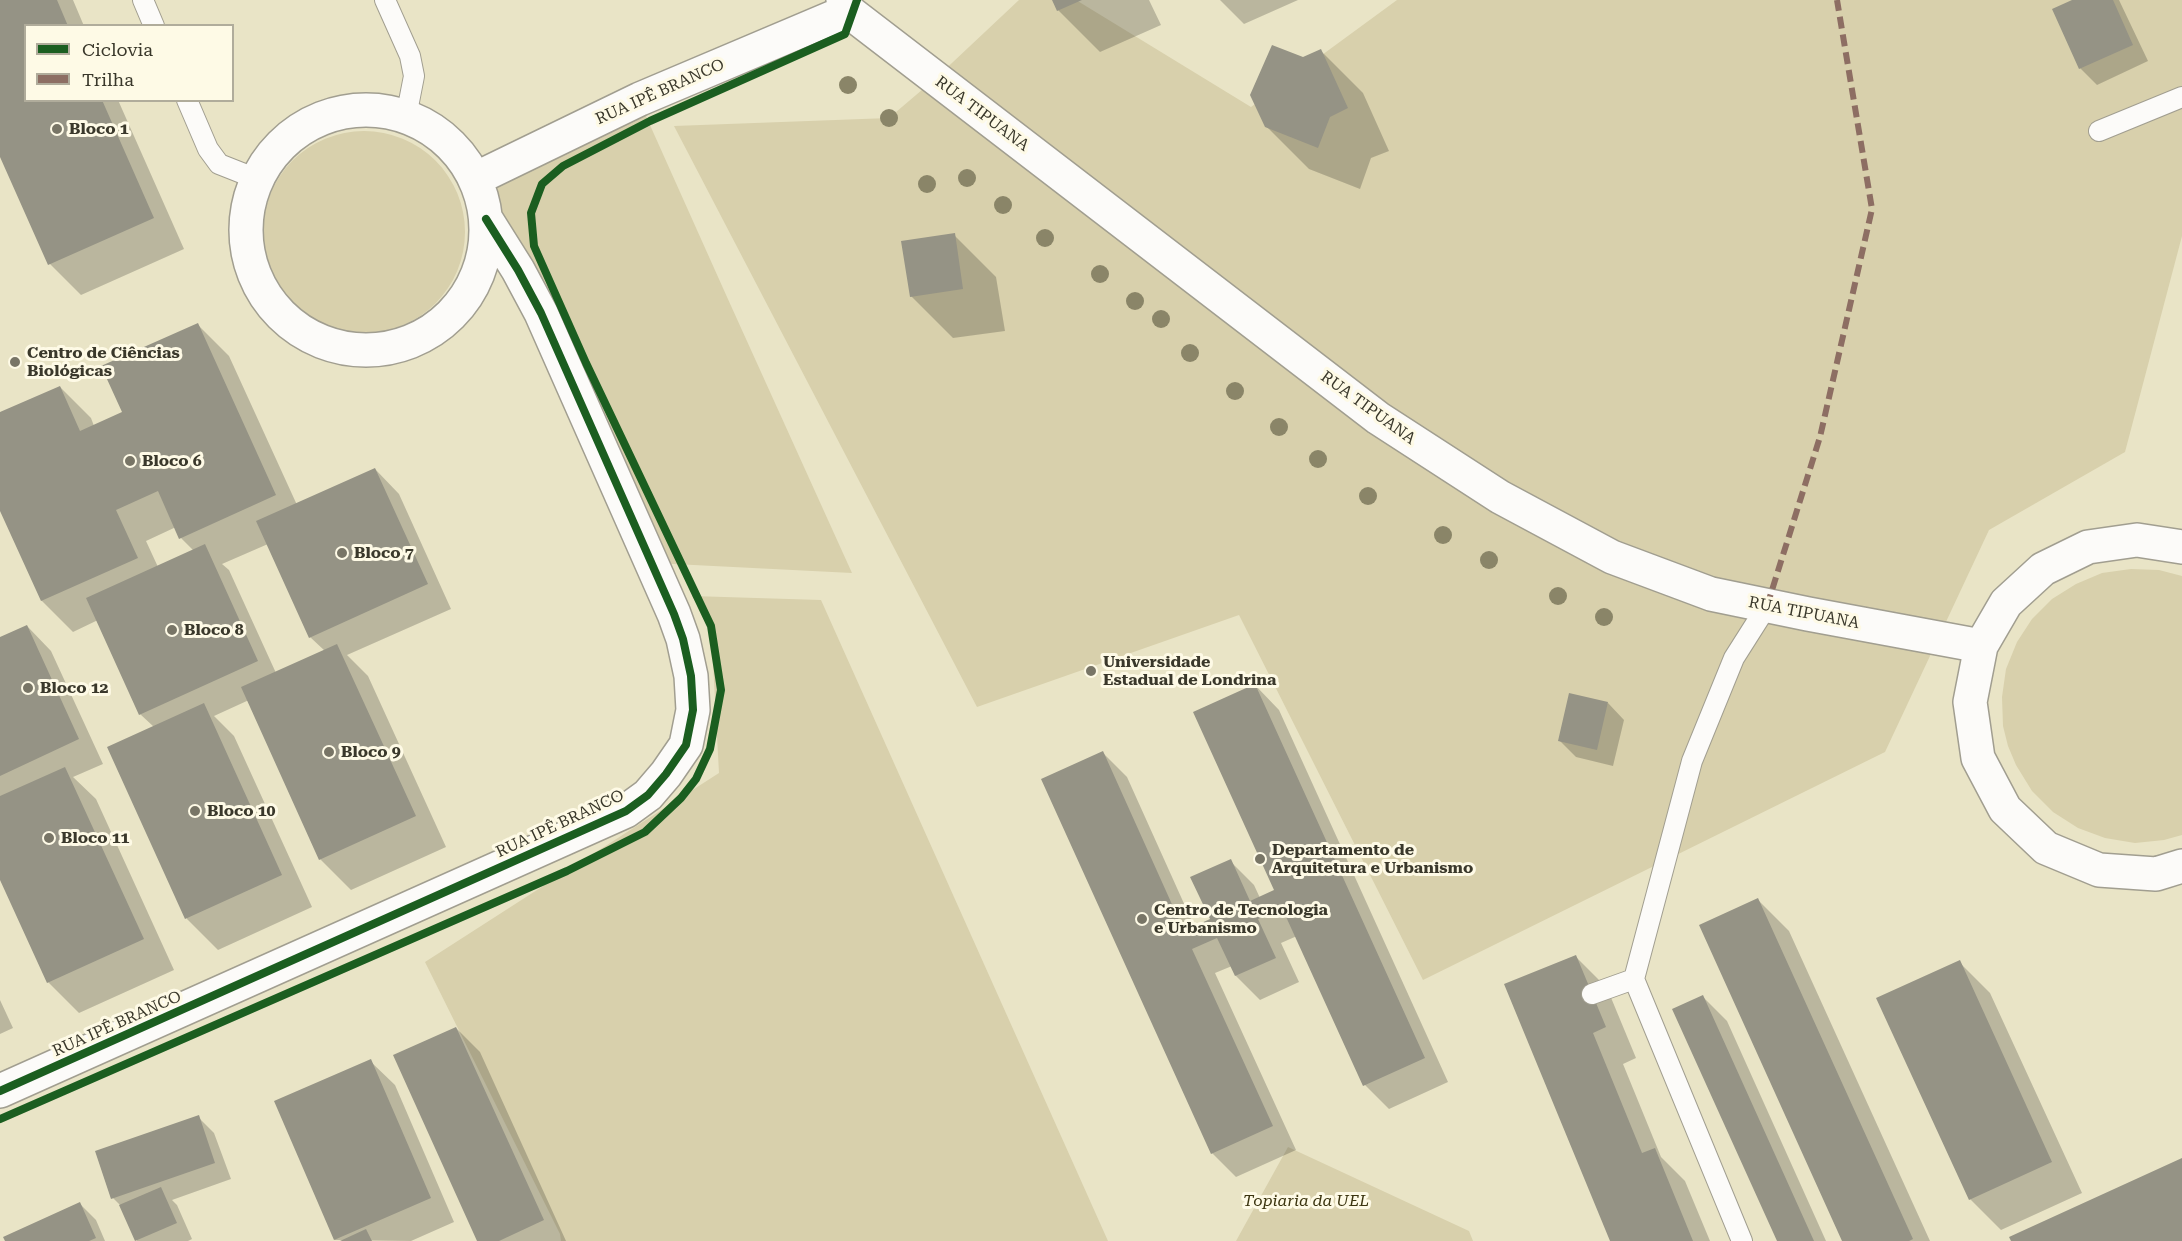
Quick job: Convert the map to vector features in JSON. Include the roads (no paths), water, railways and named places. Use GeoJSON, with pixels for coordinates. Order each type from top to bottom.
{"type":"FeatureCollection","features":[{"type":"Feature","properties":{"kind":"street","name":"RUA IPÊ BRANCO"},"geometry":{"type":"LineString","coordinates":[[475,179],[640,99],[845,5]]}},
{"type":"Feature","properties":{"kind":"street","name":"RUA TIPUANA"},"geometry":{"type":"LineString","coordinates":[[845,5],[1378,418],[1500,497],[1612,557],[1711,594],[1982,646]]}},
{"type":"Feature","properties":{"kind":"street"},"geometry":{"type":"LineString","coordinates":[[343,111],[383,111],[406,117],[421,123],[453,147],[475,179],[486,219],[484,258],[468,296],[442,325],[407,345],[368,352],[329,346],[294,327],[266,298],[249,262],[245,222],[254,184],[275,149],[306,125],[343,111]]}},
{"type":"Feature","properties":{"kind":"street","name":"RUA IPÊ BRANCO"},"geometry":{"type":"LineString","coordinates":[[0,1091],[626,811],[648,795],[686,745],[693,710],[691,675],[683,639],[674,615],[541,313],[518,270],[486,219]]}},
{"type":"Feature","properties":{"kind":"street"},"geometry":{"type":"LineString","coordinates":[[2182,547],[2136,540],[2088,547],[2043,569],[2006,603],[1982,646],[1970,702],[1978,758],[2005,809],[2046,848],[2099,870],[2156,874],[2182,866]]}},
{"type":"Feature","properties":{"kind":"lane"},"geometry":{"type":"LineString","coordinates":[[143,0],[153,24]]}},
{"type":"Feature","properties":{"kind":"lane"},"geometry":{"type":"LineString","coordinates":[[385,0],[410,56],[414,76],[406,117]]}},
{"type":"Feature","properties":{"kind":"lane"},"geometry":{"type":"LineString","coordinates":[[2099,131],[2182,97]]}},
{"type":"Feature","properties":{"kind":"lane"},"geometry":{"type":"LineString","coordinates":[[188,102],[208,149],[219,164],[257,179]]}},
{"type":"Feature","properties":{"kind":"lane"},"geometry":{"type":"LineString","coordinates":[[1742,1241],[1634,979],[1692,761],[1734,658],[1767,606]]}},
{"type":"Feature","properties":{"kind":"lane"},"geometry":{"type":"LineString","coordinates":[[1592,994],[1634,979]]}},
{"type":"Feature","properties":{"kind":"place","name":"Bloco 1"},"geometry":{"type":"Point","coordinates":[57,129]}},
{"type":"Feature","properties":{"kind":"place","name":"Centro de Ciências Biológicas"},"geometry":{"type":"Point","coordinates":[15,362]}},
{"type":"Feature","properties":{"kind":"place","name":"Bloco 6"},"geometry":{"type":"Point","coordinates":[130,461]}},
{"type":"Feature","properties":{"kind":"place","name":"Bloco 7"},"geometry":{"type":"Point","coordinates":[342,553]}},
{"type":"Feature","properties":{"kind":"place","name":"Bloco 8"},"geometry":{"type":"Point","coordinates":[172,630]}},
{"type":"Feature","properties":{"kind":"place","name":"Universidade Estadual de Londrina"},"geometry":{"type":"Point","coordinates":[1091,671]}},
{"type":"Feature","properties":{"kind":"place","name":"Bloco 12"},"geometry":{"type":"Point","coordinates":[28,688]}},
{"type":"Feature","properties":{"kind":"place","name":"Bloco 9"},"geometry":{"type":"Point","coordinates":[329,752]}},
{"type":"Feature","properties":{"kind":"place","name":"Bloco 10"},"geometry":{"type":"Point","coordinates":[195,811]}},
{"type":"Feature","properties":{"kind":"place","name":"Bloco 11"},"geometry":{"type":"Point","coordinates":[49,838]}},
{"type":"Feature","properties":{"kind":"place","name":"Departamento de Arquitetura e Urbanismo"},"geometry":{"type":"Point","coordinates":[1260,859]}},
{"type":"Feature","properties":{"kind":"place","name":"Centro de Tecnologia e Urbanismo"},"geometry":{"type":"Point","coordinates":[1142,919]}},
{"type":"Feature","properties":{"kind":"park label","name":"Topiaria da UEL"},"geometry":{"type":"Point","coordinates":[1306,1201]}}]}
